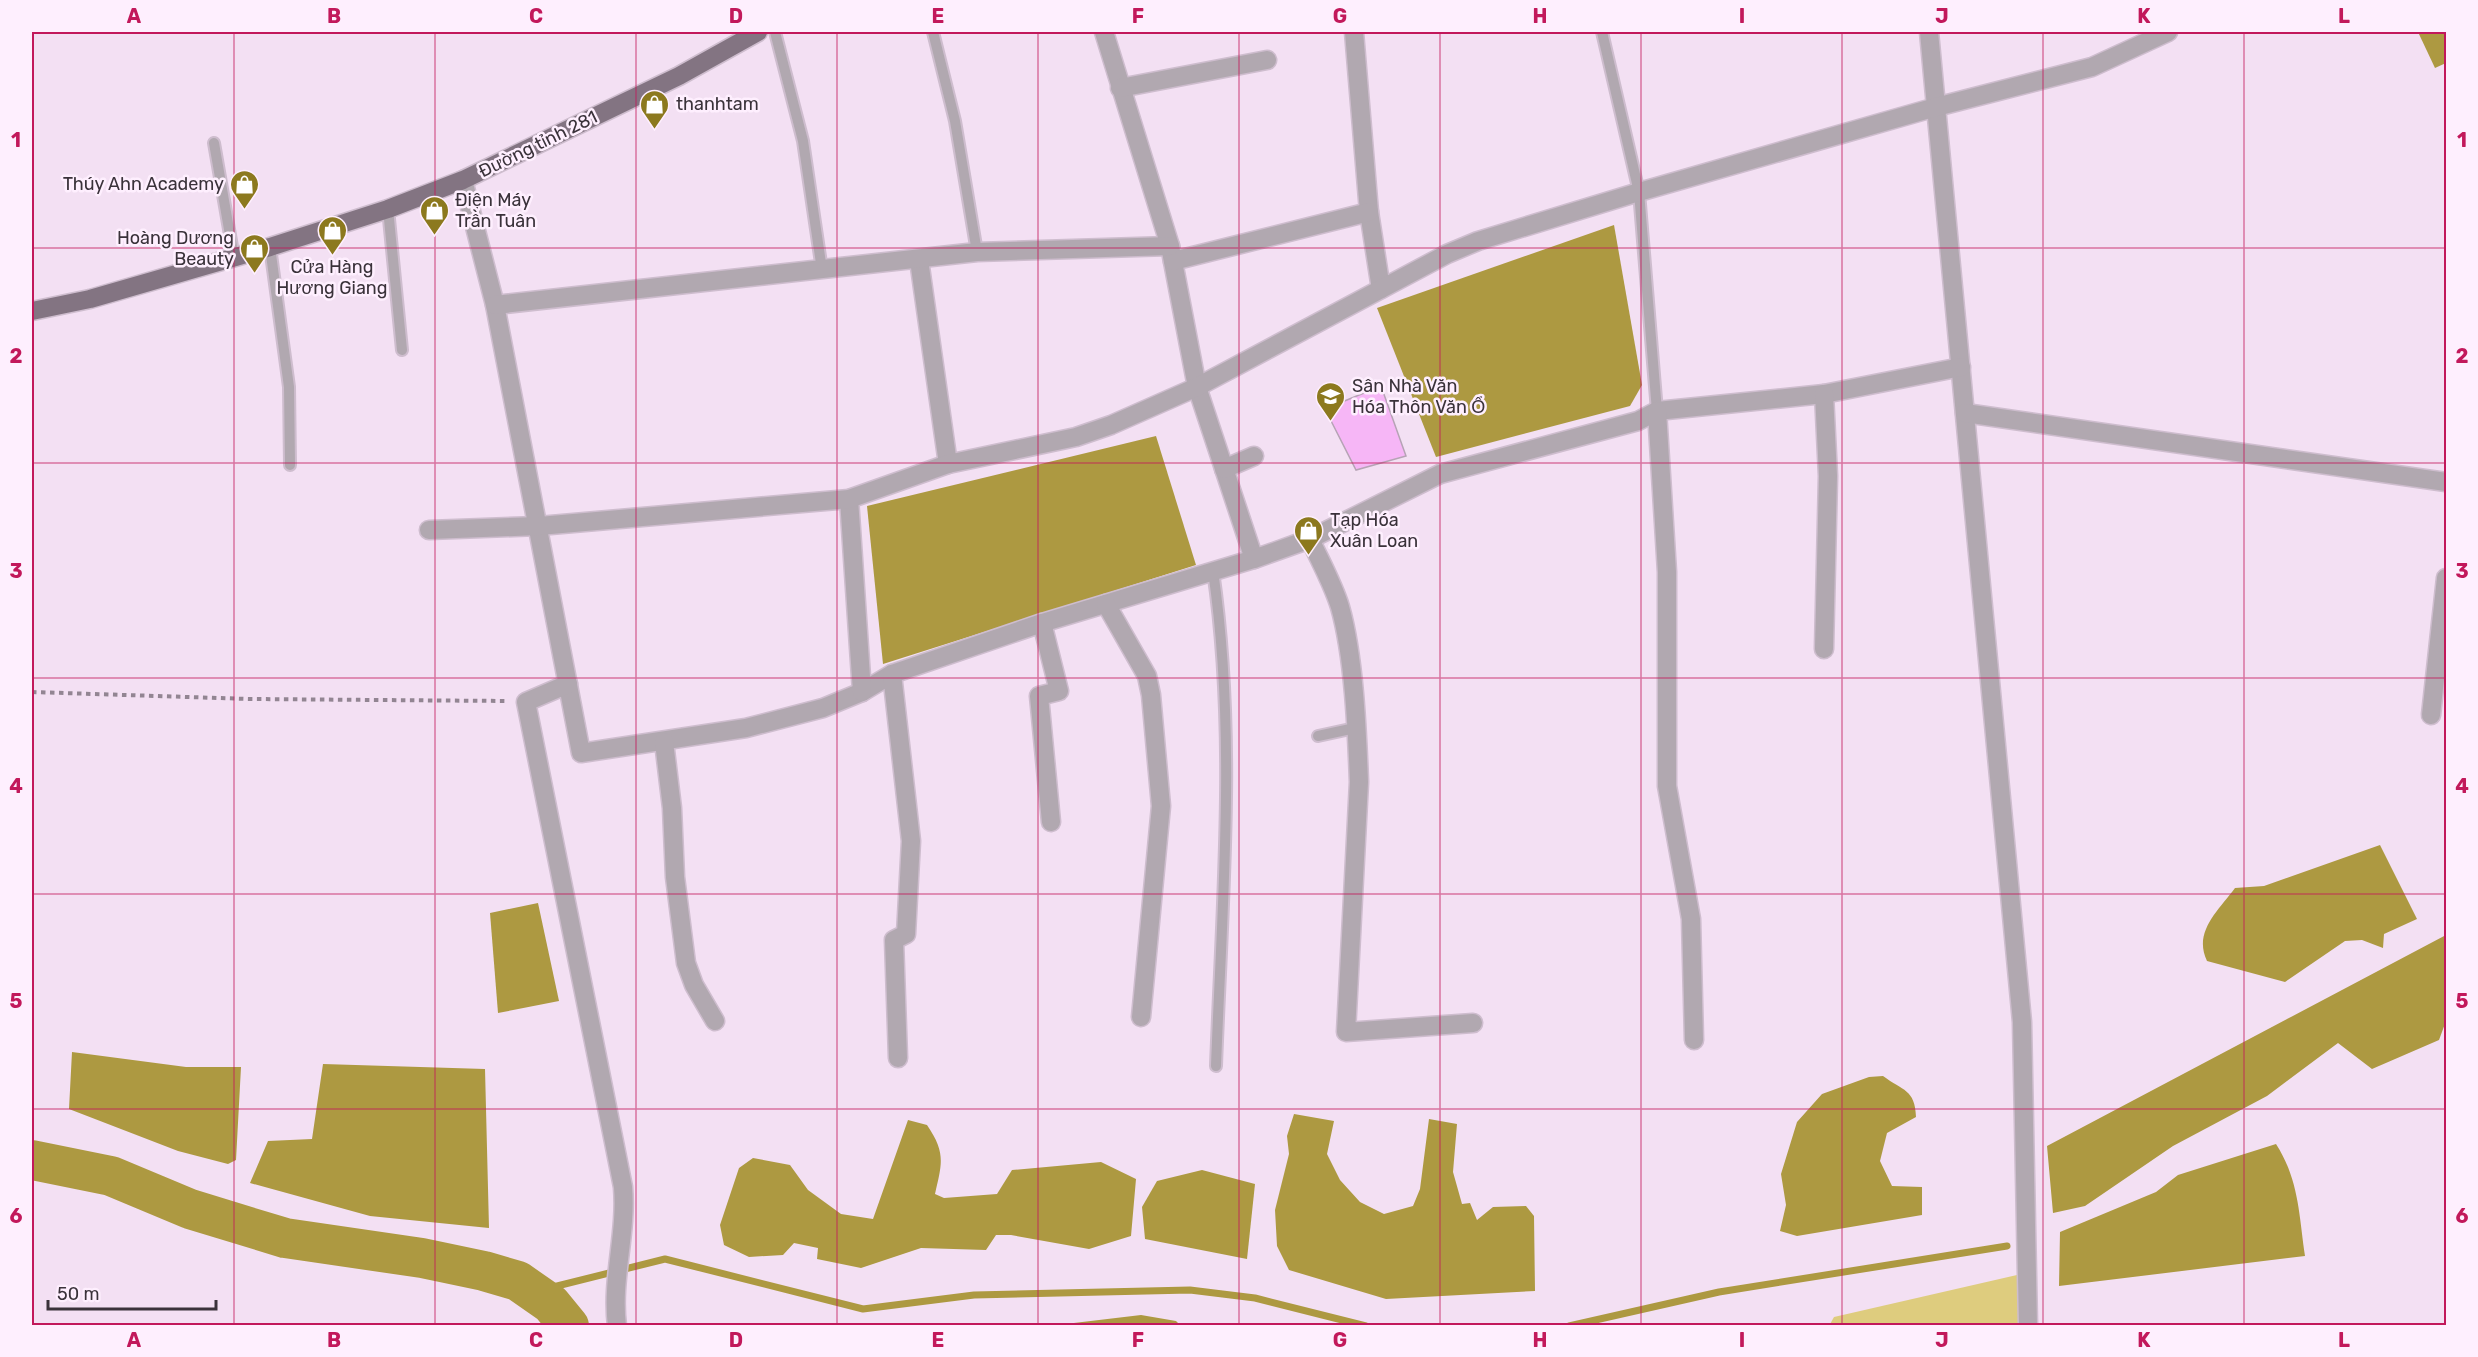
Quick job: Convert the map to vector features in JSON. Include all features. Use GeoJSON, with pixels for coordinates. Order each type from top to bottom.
{"type":"FeatureCollection","features":[{"type":"Feature","properties":{"kind":"main road","name":"Đường tỉnh 281"},"geometry":{"type":"LineString","coordinates":[[32,308],[90,299],[234,258],[388,209],[463,180],[679,76],[758,32]]}},
{"type":"Feature","properties":{"kind":"street"},"geometry":{"type":"LineString","coordinates":[[1104,32],[1172,254],[1197,387],[1254,559]]}},
{"type":"Feature","properties":{"kind":"street"},"geometry":{"type":"LineString","coordinates":[[1354,32],[1369,212],[1381,288]]}},
{"type":"Feature","properties":{"kind":"street"},"geometry":{"type":"LineString","coordinates":[[1929,32],[2022,1022],[2028,1326]]}},
{"type":"Feature","properties":{"kind":"street"},"geometry":{"type":"LineString","coordinates":[[429,530],[539,526],[849,499],[948,464],[1076,437],[1111,425],[1197,387],[1381,288],[1478,241],[1639,192],[1936,107],[2092,67],[2168,32]]}},
{"type":"Feature","properties":{"kind":"street"},"geometry":{"type":"LineString","coordinates":[[1120,88],[1267,60]]}},
{"type":"Feature","properties":{"kind":"street"},"geometry":{"type":"LineString","coordinates":[[463,180],[495,305],[539,526],[580,753],[746,728],[823,708],[862,692],[892,674],[1042,622],[1254,559],[1310,539],[1440,474],[1638,421],[1657,411],[1824,394],[1961,367]]}},
{"type":"Feature","properties":{"kind":"street"},"geometry":{"type":"LineString","coordinates":[[495,305],[977,252],[1172,254],[1369,212]]}},
{"type":"Feature","properties":{"kind":"street"},"geometry":{"type":"LineString","coordinates":[[919,260],[948,464]]}},
{"type":"Feature","properties":{"kind":"street"},"geometry":{"type":"LineString","coordinates":[[1824,394],[1828,476],[1824,649]]}},
{"type":"Feature","properties":{"kind":"street"},"geometry":{"type":"LineString","coordinates":[[1657,411],[1667,572],[1667,786],[1691,919],[1694,1040]]}},
{"type":"Feature","properties":{"kind":"street"},"geometry":{"type":"LineString","coordinates":[[1965,413],[2446,482]]}},
{"type":"Feature","properties":{"kind":"street"},"geometry":{"type":"LineString","coordinates":[[1224,469],[1254,456]]}},
{"type":"Feature","properties":{"kind":"street"},"geometry":{"type":"LineString","coordinates":[[849,499],[862,692]]}},
{"type":"Feature","properties":{"kind":"street"},"geometry":{"type":"LineString","coordinates":[[1310,539],[1339,604],[1345,629],[1359,782],[1346,1032],[1473,1023]]}},
{"type":"Feature","properties":{"kind":"street"},"geometry":{"type":"LineString","coordinates":[[2431,715],[2446,578]]}},
{"type":"Feature","properties":{"kind":"street"},"geometry":{"type":"LineString","coordinates":[[1106,604],[1147,676],[1152,695],[1160,833],[1141,1017]]}},
{"type":"Feature","properties":{"kind":"street"},"geometry":{"type":"LineString","coordinates":[[1042,622],[1059,691],[1039,696],[1051,822]]}},
{"type":"Feature","properties":{"kind":"street"},"geometry":{"type":"LineString","coordinates":[[892,674],[911,851],[906,934],[894,940],[898,1058]]}},
{"type":"Feature","properties":{"kind":"street"},"geometry":{"type":"LineString","coordinates":[[568,684],[526,702],[623,1187],[624,1235],[615,1308],[617,1326]]}},
{"type":"Feature","properties":{"kind":"street"},"geometry":{"type":"LineString","coordinates":[[664,742],[672,808],[675,877],[686,963],[694,985],[715,1021]]}},
{"type":"Feature","properties":{"kind":"lane"},"geometry":{"type":"LineString","coordinates":[[775,32],[803,141],[822,270]]}},
{"type":"Feature","properties":{"kind":"lane"},"geometry":{"type":"LineString","coordinates":[[933,32],[955,121],[977,252]]}},
{"type":"Feature","properties":{"kind":"lane"},"geometry":{"type":"LineString","coordinates":[[1602,32],[1639,192],[1657,411]]}},
{"type":"Feature","properties":{"kind":"lane"},"geometry":{"type":"LineString","coordinates":[[214,143],[234,258]]}},
{"type":"Feature","properties":{"kind":"lane"},"geometry":{"type":"LineString","coordinates":[[388,209],[402,350]]}},
{"type":"Feature","properties":{"kind":"lane"},"geometry":{"type":"LineString","coordinates":[[270,247],[289,387],[290,465]]}},
{"type":"Feature","properties":{"kind":"lane"},"geometry":{"type":"LineString","coordinates":[[1213,571],[1223,638],[1226,777],[1216,1066]]}},
{"type":"Feature","properties":{"kind":"lane"},"geometry":{"type":"LineString","coordinates":[[1318,736],[1355,728]]}},
{"type":"Feature","properties":{"kind":"path"},"geometry":{"type":"LineString","coordinates":[[32,692],[250,699],[526,702]]}},
{"type":"Feature","properties":{"kind":"shaded area"},"geometry":{"type":"Polygon","coordinates":[[[2418,32],[2446,32],[2446,63],[2435,68],[2418,32]]]}},
{"type":"Feature","properties":{"kind":"shaded area"},"geometry":{"type":"Polygon","coordinates":[[[1614,225],[1642,385],[1630,406],[1436,457],[1377,308],[1614,225]]]}},
{"type":"Feature","properties":{"kind":"shaded area"},"geometry":{"type":"Polygon","coordinates":[[[1156,436],[1196,565],[883,664],[867,506],[1156,436]]]}},
{"type":"Feature","properties":{"kind":"shaded area"},"geometry":{"type":"Polygon","coordinates":[[[2380,845],[2417,919],[2384,934],[2383,948],[2362,940],[2345,941],[2285,982],[2207,961],[2203,950],[2205,931],[2209,922],[2235,888],[2264,886],[2380,845]]]}},
{"type":"Feature","properties":{"kind":"shaded area"},"geometry":{"type":"Polygon","coordinates":[[[538,903],[559,1001],[498,1013],[490,913],[538,903]]]}},
{"type":"Feature","properties":{"kind":"shaded area"},"geometry":{"type":"Polygon","coordinates":[[[2446,935],[2446,1021],[2439,1040],[2372,1069],[2338,1043],[2267,1096],[2173,1146],[2085,1206],[2053,1213],[2047,1146],[2446,935]]]}},
{"type":"Feature","properties":{"kind":"shaded area"},"geometry":{"type":"Polygon","coordinates":[[[72,1052],[186,1067],[241,1067],[236,1160],[228,1164],[178,1151],[69,1109],[72,1052]]]}},
{"type":"Feature","properties":{"kind":"shaded area"},"geometry":{"type":"Polygon","coordinates":[[[323,1064],[485,1069],[489,1228],[370,1216],[250,1183],[268,1141],[312,1139],[323,1064]]]}},
{"type":"Feature","properties":{"kind":"shaded area"},"geometry":{"type":"Polygon","coordinates":[[[1883,1076],[1907,1092],[1913,1101],[1916,1117],[1887,1133],[1880,1161],[1892,1186],[1922,1187],[1922,1215],[1797,1236],[1780,1231],[1786,1205],[1781,1174],[1797,1122],[1822,1094],[1869,1077],[1883,1076]]]}},
{"type":"Feature","properties":{"kind":"shaded area"},"geometry":{"type":"Polygon","coordinates":[[[1294,1114],[1334,1121],[1327,1154],[1340,1180],[1360,1202],[1384,1214],[1413,1206],[1420,1189],[1429,1119],[1457,1124],[1453,1172],[1462,1204],[1470,1203],[1477,1220],[1493,1207],[1526,1206],[1534,1216],[1535,1291],[1386,1299],[1289,1270],[1277,1246],[1275,1210],[1289,1154],[1287,1136],[1294,1114]]]}},
{"type":"Feature","properties":{"kind":"shaded area"},"geometry":{"type":"Polygon","coordinates":[[[908,1120],[927,1125],[940,1151],[941,1166],[935,1194],[944,1198],[997,1194],[1012,1170],[1101,1162],[1136,1179],[1131,1236],[1089,1249],[1011,1235],[996,1235],[986,1250],[921,1248],[861,1268],[817,1259],[818,1248],[794,1243],[783,1255],[749,1257],[724,1245],[720,1225],[739,1168],[753,1158],[790,1165],[808,1190],[841,1214],[873,1219],[908,1120]]]}},
{"type":"Feature","properties":{"kind":"shaded area"},"geometry":{"type":"Polygon","coordinates":[[[2276,1144],[2284,1157],[2294,1184],[2305,1256],[2059,1286],[2060,1232],[2156,1192],[2178,1175],[2276,1144]]]}},
{"type":"Feature","properties":{"kind":"shaded area"},"geometry":{"type":"Polygon","coordinates":[[[1202,1170],[1255,1184],[1247,1259],[1145,1239],[1142,1207],[1157,1181],[1202,1170]]]}},
{"type":"Feature","properties":{"kind":"shaded area"},"geometry":{"type":"Polygon","coordinates":[[[2030,1272],[2030,1325],[1829,1326],[1834,1317],[2030,1272]]]}},
{"type":"Feature","properties":{"kind":"shaded area"},"geometry":{"type":"Polygon","coordinates":[[[1141,1315],[1176,1321],[1180,1325],[1057,1325],[1141,1315]]]}},
{"type":"Feature","properties":{"kind":"building"},"geometry":{"type":"Polygon","coordinates":[[[1381,386],[1406,456],[1356,470],[1325,409],[1381,386]]]}},
{"type":"Feature","properties":{"kind":"waterway"},"geometry":{"type":"LineString","coordinates":[[32,1160],[111,1176],[190,1209],[285,1238],[422,1258],[484,1271],[518,1281],[551,1304],[569,1326]]}},
{"type":"Feature","properties":{"kind":"waterway"},"geometry":{"type":"LineString","coordinates":[[1569,1326],[1719,1292],[2007,1246]]}},
{"type":"Feature","properties":{"kind":"waterway"},"geometry":{"type":"LineString","coordinates":[[533,1292],[665,1259],[863,1309],[974,1295],[1190,1290],[1255,1298],[1366,1326]]}},
{"type":"Feature","properties":{"kind":"place","name":"thanhtam"},"geometry":{"type":"Point","coordinates":[655,130]}},
{"type":"Feature","properties":{"kind":"place","name":"Thúy Ahn Academy"},"geometry":{"type":"Point","coordinates":[245,210]}},
{"type":"Feature","properties":{"kind":"place","name":"Điện Máy Trần Tuân"},"geometry":{"type":"Point","coordinates":[434,236]}},
{"type":"Feature","properties":{"kind":"place","name":"Cửa Hàng Hương Giang"},"geometry":{"type":"Point","coordinates":[332,256]}},
{"type":"Feature","properties":{"kind":"place","name":"Hoàng Dương Beauty"},"geometry":{"type":"Point","coordinates":[255,274]}},
{"type":"Feature","properties":{"kind":"place","name":"Sân Nhà Văn Hóa Thôn Văn Ổ"},"geometry":{"type":"Point","coordinates":[1331,422]}},
{"type":"Feature","properties":{"kind":"place","name":"Tạp Hóa Xuân Loan"},"geometry":{"type":"Point","coordinates":[1309,556]}}]}
